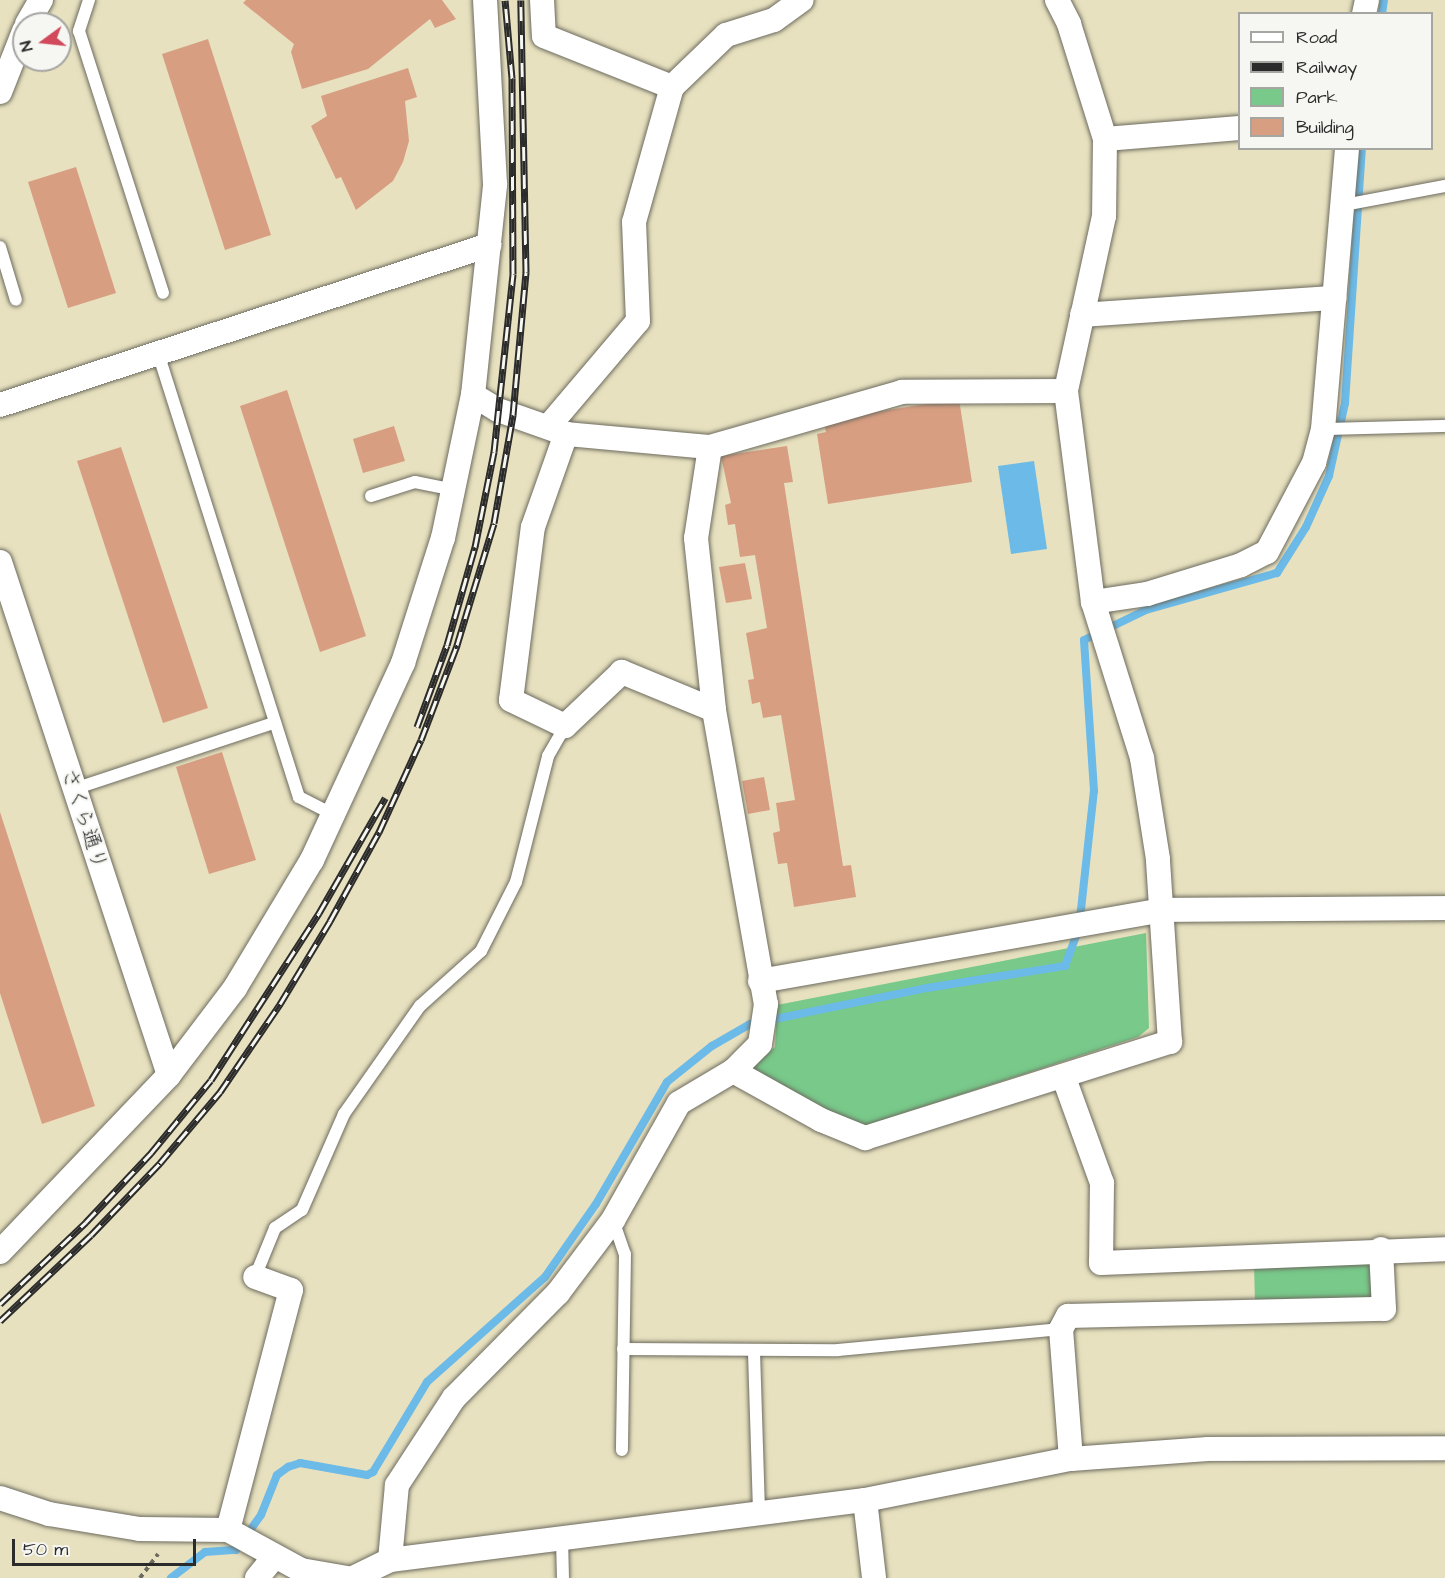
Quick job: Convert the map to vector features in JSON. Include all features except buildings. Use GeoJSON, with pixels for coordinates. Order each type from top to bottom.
{"type":"FeatureCollection","features":[{"type":"Feature","properties":{"kind":"street"},"geometry":{"type":"LineString","coordinates":[[0,1252],[52,1201],[169,1075],[235,988],[273,930],[336,816],[403,663],[455,490],[474,395],[495,184],[485,0]]}},
{"type":"Feature","properties":{"kind":"street"},"geometry":{"type":"LineString","coordinates":[[542,0],[544,36],[672,87]]}},
{"type":"Feature","properties":{"kind":"street"},"geometry":{"type":"LineString","coordinates":[[714,710],[622,672],[565,726],[511,700],[533,527],[557,430],[638,321],[634,222],[672,87],[726,35],[774,20],[801,0]]}},
{"type":"Feature","properties":{"kind":"street"},"geometry":{"type":"LineString","coordinates":[[734,1071],[821,1120],[865,1138],[1064,1078],[1170,1042],[1158,859],[1142,758],[1099,622],[1066,391],[1104,216],[1104,139],[1069,24],[1058,0]]}},
{"type":"Feature","properties":{"kind":"street"},"geometry":{"type":"LineString","coordinates":[[0,92],[12,62]]}},
{"type":"Feature","properties":{"kind":"street"},"geometry":{"type":"LineString","coordinates":[[1104,139],[1238,128]]}},
{"type":"Feature","properties":{"kind":"street"},"geometry":{"type":"LineString","coordinates":[[1099,622],[1148,594],[1241,565],[1268,552],[1314,463],[1327,429],[1334,298],[1353,203],[1347,150]]}},
{"type":"Feature","properties":{"kind":"street"},"geometry":{"type":"LineString","coordinates":[[0,405],[489,245]]}},
{"type":"Feature","properties":{"kind":"street"},"geometry":{"type":"LineString","coordinates":[[1082,315],[1334,298]]}},
{"type":"Feature","properties":{"kind":"street"},"geometry":{"type":"LineString","coordinates":[[474,395],[498,410],[557,430],[710,447],[902,392],[1066,391]]}},
{"type":"Feature","properties":{"kind":"street"},"geometry":{"type":"LineString","coordinates":[[390,1560],[397,1485],[454,1398],[558,1293],[613,1220],[679,1103],[734,1071],[760,1044],[766,1004],[760,981],[714,710],[696,538],[710,447]]}},
{"type":"Feature","properties":{"kind":"street","name":"さくら通り"},"geometry":{"type":"LineString","coordinates":[[0,562],[169,1075]]}},
{"type":"Feature","properties":{"kind":"street"},"geometry":{"type":"LineString","coordinates":[[760,981],[1062,930],[1162,910],[1445,908]]}},
{"type":"Feature","properties":{"kind":"street"},"geometry":{"type":"LineString","coordinates":[[1064,1078],[1102,1183],[1101,1263],[1381,1249],[1445,1249]]}},
{"type":"Feature","properties":{"kind":"street"},"geometry":{"type":"LineString","coordinates":[[1071,1459],[1061,1329],[1068,1316],[1384,1309],[1381,1249]]}},
{"type":"Feature","properties":{"kind":"street"},"geometry":{"type":"LineString","coordinates":[[229,1530],[291,1290],[255,1277]]}},
{"type":"Feature","properties":{"kind":"street"},"geometry":{"type":"LineString","coordinates":[[352,1578],[390,1560],[866,1500],[1071,1459],[1208,1449],[1445,1448]]}},
{"type":"Feature","properties":{"kind":"street"},"geometry":{"type":"LineString","coordinates":[[0,1498],[49,1514],[140,1529],[229,1530],[301,1570],[322,1576],[347,1578]]}},
{"type":"Feature","properties":{"kind":"street"},"geometry":{"type":"LineString","coordinates":[[866,1500],[874,1578]]}},
{"type":"Feature","properties":{"kind":"street"},"geometry":{"type":"LineString","coordinates":[[257,1578],[266,1551]]}},
{"type":"Feature","properties":{"kind":"lane"},"geometry":{"type":"LineString","coordinates":[[89,0],[79,31],[163,293]]}},
{"type":"Feature","properties":{"kind":"lane"},"geometry":{"type":"LineString","coordinates":[[1353,203],[1445,186]]}},
{"type":"Feature","properties":{"kind":"lane"},"geometry":{"type":"LineString","coordinates":[[0,247],[16,300]]}},
{"type":"Feature","properties":{"kind":"lane"},"geometry":{"type":"LineString","coordinates":[[158,353],[273,723],[299,797],[336,816]]}},
{"type":"Feature","properties":{"kind":"lane"},"geometry":{"type":"LineString","coordinates":[[1327,429],[1445,426]]}},
{"type":"Feature","properties":{"kind":"lane"},"geometry":{"type":"LineString","coordinates":[[371,496],[415,482],[455,490]]}},
{"type":"Feature","properties":{"kind":"lane"},"geometry":{"type":"LineString","coordinates":[[74,789],[273,723]]}},
{"type":"Feature","properties":{"kind":"lane"},"geometry":{"type":"LineString","coordinates":[[255,1277],[275,1228],[302,1210],[344,1114],[420,1006],[481,951],[516,882],[548,756],[565,726]]}},
{"type":"Feature","properties":{"kind":"lane"},"geometry":{"type":"LineString","coordinates":[[613,1220],[625,1254],[622,1450]]}},
{"type":"Feature","properties":{"kind":"lane"},"geometry":{"type":"LineString","coordinates":[[623,1349],[754,1352],[837,1350],[1061,1329]]}},
{"type":"Feature","properties":{"kind":"lane"},"geometry":{"type":"LineString","coordinates":[[754,1352],[759,1515]]}},
{"type":"Feature","properties":{"kind":"lane"},"geometry":{"type":"LineString","coordinates":[[562,1538],[563,1578]]}},
{"type":"Feature","properties":{"kind":"green space"},"geometry":{"type":"Polygon","coordinates":[[[1146,933],[1149,1028],[1138,1037],[861,1127],[746,1069],[775,1047],[777,1005],[1146,933]]]}},
{"type":"Feature","properties":{"kind":"green space"},"geometry":{"type":"Polygon","coordinates":[[[1376,1261],[1378,1299],[1255,1304],[1254,1264],[1376,1261]]]}},
{"type":"Feature","properties":{"kind":"water"},"geometry":{"type":"Polygon","coordinates":[[[1034,461],[1047,549],[1011,554],[998,466],[1034,461]]]}},
{"type":"Feature","properties":{"kind":"waterway"},"geometry":{"type":"LineString","coordinates":[[1382,12],[1384,0]]}},
{"type":"Feature","properties":{"kind":"waterway"},"geometry":{"type":"LineString","coordinates":[[171,1578],[205,1552],[236,1550],[261,1515],[277,1475],[288,1467],[300,1463],[367,1475],[373,1472],[427,1382],[545,1277],[596,1204],[667,1082],[712,1046],[750,1024],[927,988],[1065,966],[1079,928],[1094,791],[1084,640],[1146,610],[1277,573],[1306,527],[1329,476],[1345,403],[1362,150]]}},
{"type":"Feature","properties":{"kind":"railway"},"geometry":{"type":"LineString","coordinates":[[417,727],[447,645],[475,547],[494,452],[513,274],[512,78],[505,0]]}},
{"type":"Feature","properties":{"kind":"railway"},"geometry":{"type":"LineString","coordinates":[[0,1321],[91,1235],[160,1163],[220,1092],[280,1004],[330,921],[379,832],[421,740],[457,645],[494,523],[513,415],[526,272],[521,0]]}},
{"type":"Feature","properties":{"kind":"railway"},"geometry":{"type":"LineString","coordinates":[[0,1304],[86,1222],[151,1153],[211,1080],[319,913],[385,798]]}}]}
